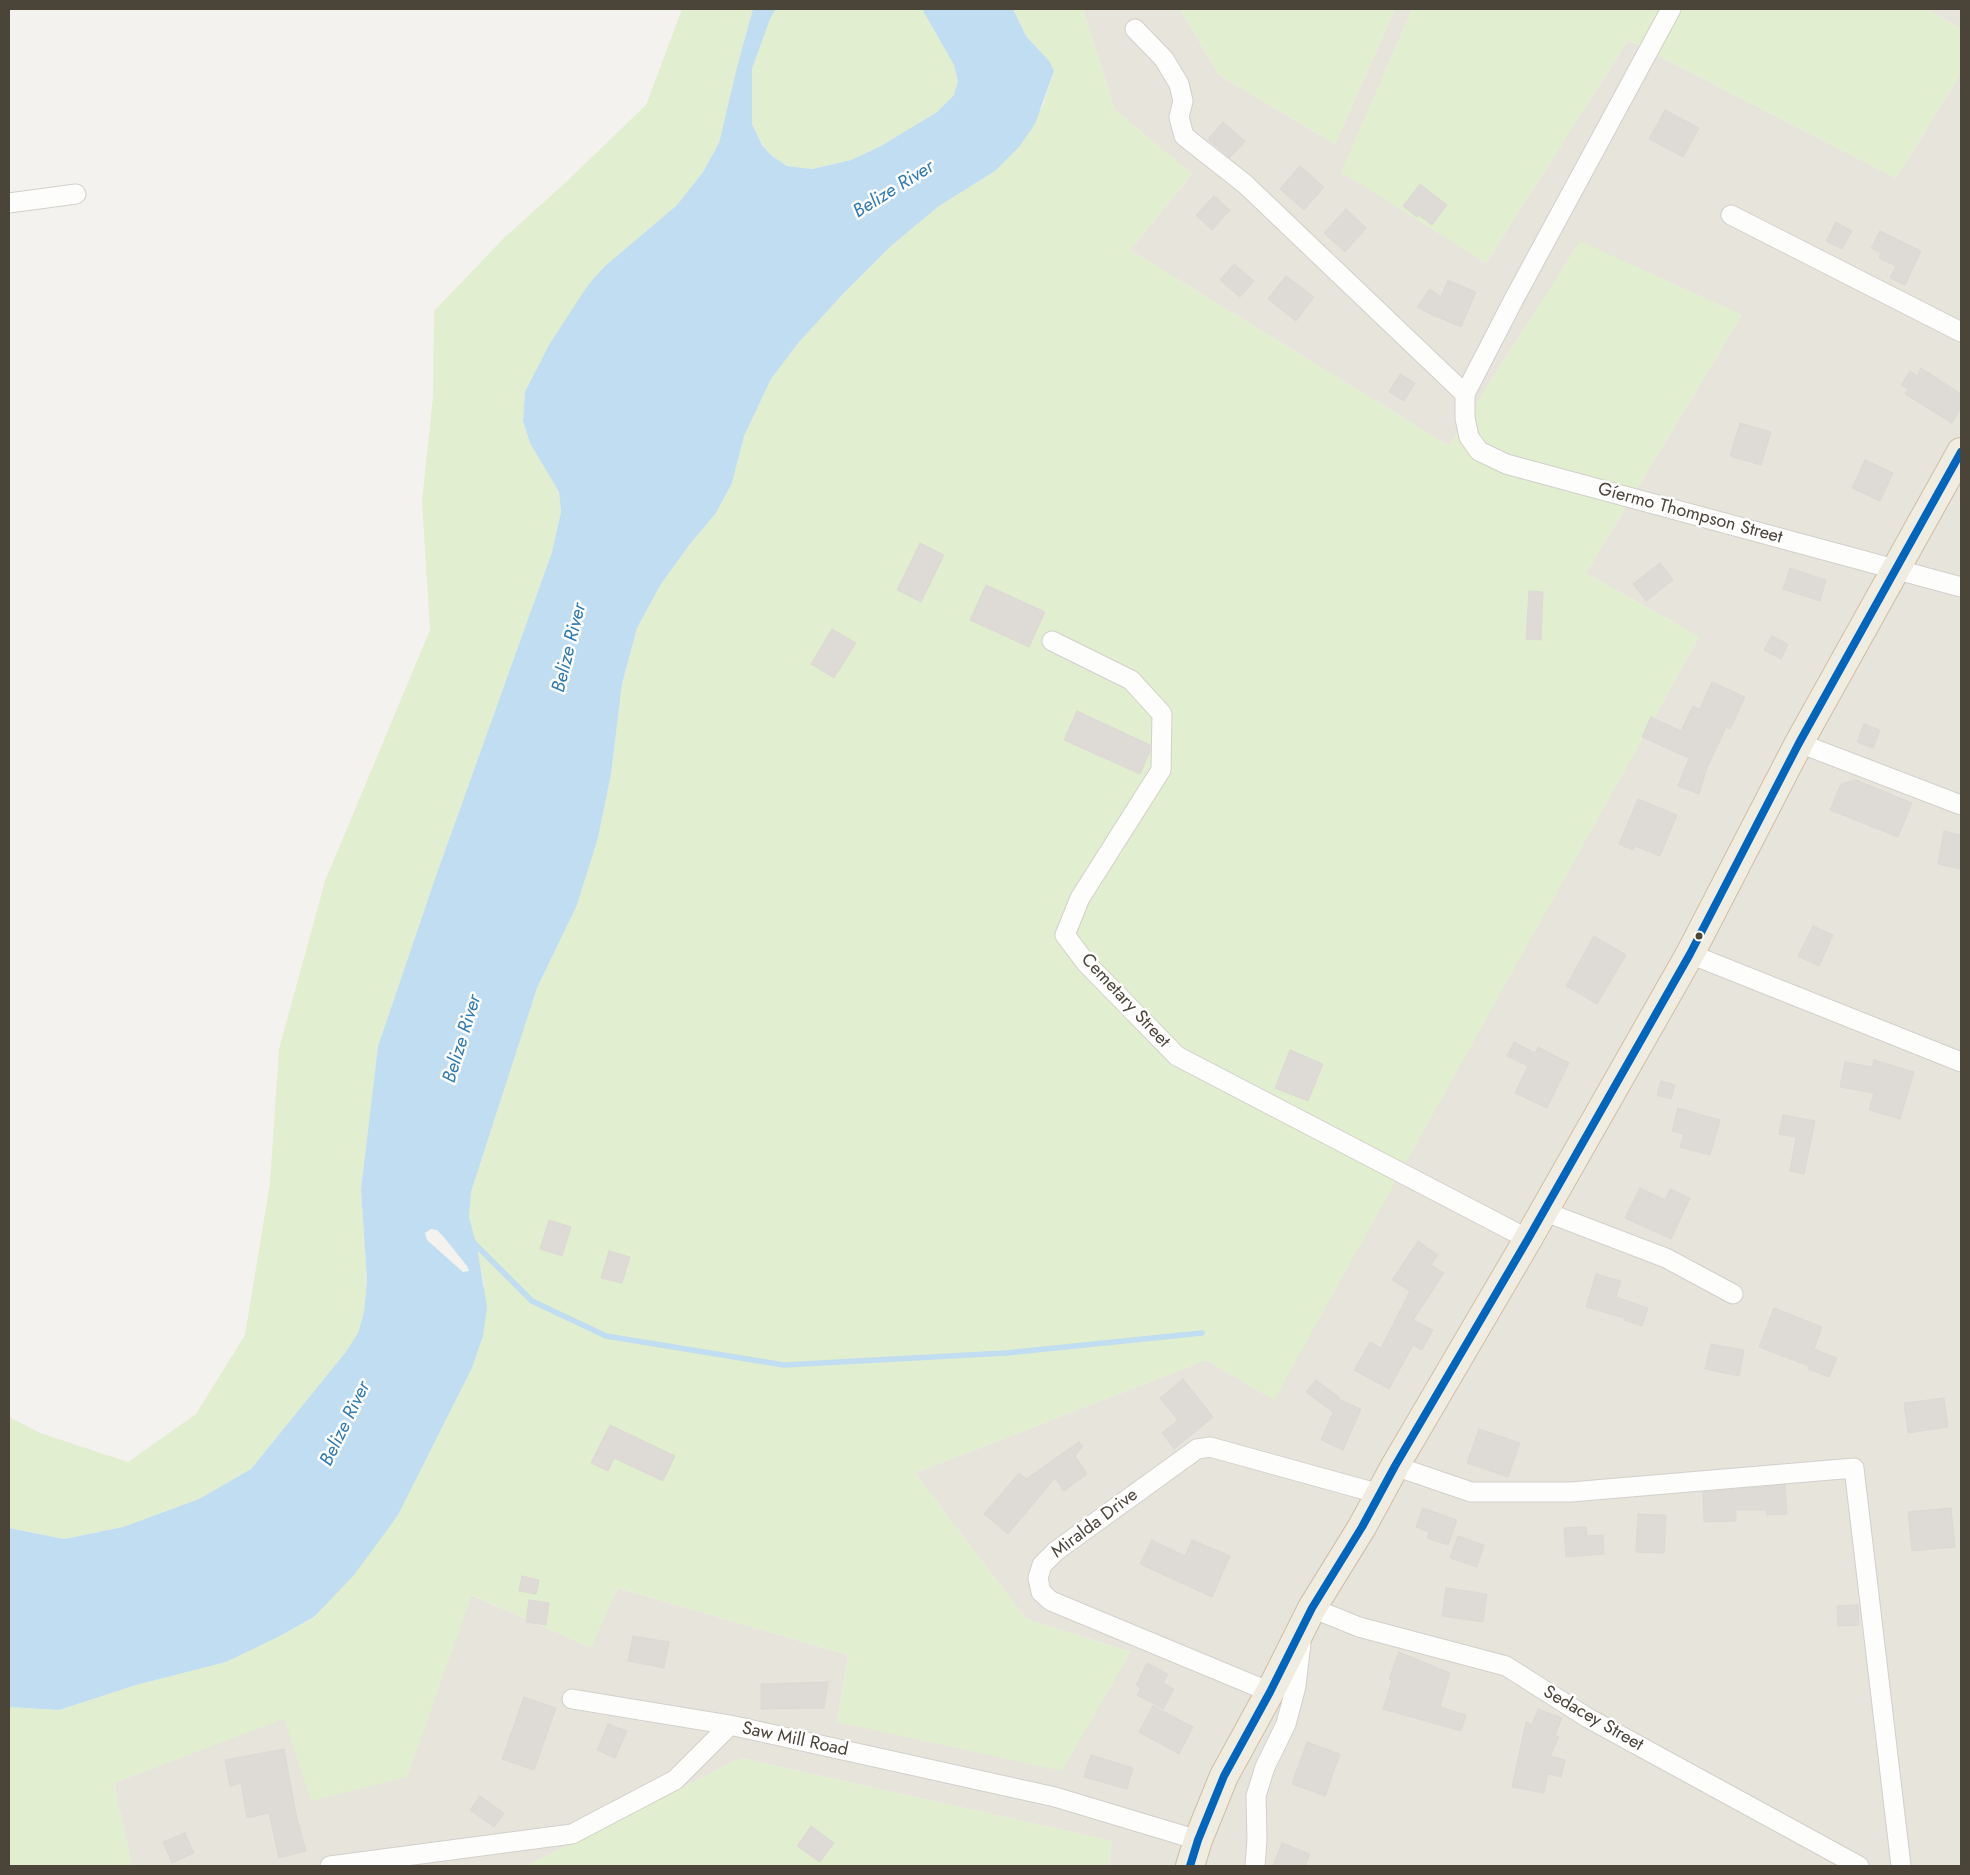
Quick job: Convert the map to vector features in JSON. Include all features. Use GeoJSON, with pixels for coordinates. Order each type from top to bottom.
{"type":"FeatureCollection","features":[{"type":"Feature","properties":{"kind":"highway"},"geometry":{"type":"LineString","coordinates":[[1190,1866],[1198,1840],[1224,1776],[1270,1692],[1307,1617],[1362,1527],[1395,1466],[1528,1239],[1690,954],[1799,743],[1894,569],[1961,452]]}},
{"type":"Feature","properties":{"kind":"street"},"geometry":{"type":"LineString","coordinates":[[1135,29],[1164,59],[1179,84],[1183,101],[1179,117],[1184,136],[1245,184],[1464,394],[1671,9]]}},
{"type":"Feature","properties":{"kind":"street"},"geometry":{"type":"LineString","coordinates":[[9,203],[76,194]]}},
{"type":"Feature","properties":{"kind":"street"},"geometry":{"type":"LineString","coordinates":[[1732,215],[1961,332]]}},
{"type":"Feature","properties":{"kind":"street","name":"Gíermo Thompson Street"},"geometry":{"type":"LineString","coordinates":[[1464,394],[1465,418],[1469,437],[1479,451],[1506,464],[1961,587]]}},
{"type":"Feature","properties":{"kind":"street","name":"Cemetary Street"},"geometry":{"type":"LineString","coordinates":[[1052,641],[1131,680],[1162,714],[1161,770],[1080,898],[1065,935],[1086,963],[1177,1056],[1528,1239]]}},
{"type":"Feature","properties":{"kind":"street"},"geometry":{"type":"LineString","coordinates":[[1799,743],[1961,805]]}},
{"type":"Feature","properties":{"kind":"street"},"geometry":{"type":"LineString","coordinates":[[1690,954],[1961,1062]]}},
{"type":"Feature","properties":{"kind":"street"},"geometry":{"type":"LineString","coordinates":[[1543,1212],[1666,1258],[1733,1294]]}},
{"type":"Feature","properties":{"kind":"street","name":"Miralda Drive"},"geometry":{"type":"LineString","coordinates":[[1270,1692],[1051,1602],[1041,1592],[1038,1578],[1042,1565],[1056,1551],[1197,1449],[1210,1447],[1380,1494]]}},
{"type":"Feature","properties":{"kind":"street"},"geometry":{"type":"LineString","coordinates":[[1395,1466],[1471,1492],[1571,1492],[1854,1468],[1901,1866]]}},
{"type":"Feature","properties":{"kind":"street"},"geometry":{"type":"LineString","coordinates":[[1255,1866],[1257,1840],[1256,1796],[1265,1767],[1286,1724],[1296,1686],[1307,1617]]}},
{"type":"Feature","properties":{"kind":"street","name":"Sedacey Street"},"geometry":{"type":"LineString","coordinates":[[1307,1617],[1359,1627],[1506,1666],[1588,1718],[1859,1866]]}},
{"type":"Feature","properties":{"kind":"street"},"geometry":{"type":"LineString","coordinates":[[572,1699],[730,1725]]}},
{"type":"Feature","properties":{"kind":"street","name":"Saw Mill Road"},"geometry":{"type":"LineString","coordinates":[[330,1866],[572,1834],[675,1780],[730,1725],[1055,1797],[1198,1840]]}},
{"type":"Feature","properties":{"kind":"shaded area"},"geometry":{"type":"Polygon","coordinates":[[[1083,9],[1180,9],[1219,75],[1335,144],[1395,9],[1412,9],[1342,172],[1486,263],[1628,40],[1896,178],[1961,73],[1961,1866],[1109,1866],[1112,1841],[741,1758],[526,1866],[132,1866],[114,1783],[284,1718],[407,1777],[471,1595],[590,1647],[618,1588],[848,1655],[837,1721],[1131,1652],[1026,1619],[915,1473],[1206,1360],[1273,1399],[1699,637],[1586,573],[1742,315],[1580,242],[1449,446],[1130,250],[1192,174],[1115,110],[1083,9]]]}},
{"type":"Feature","properties":{"kind":"shaded area"},"geometry":{"type":"Polygon","coordinates":[[[1927,9],[1961,9],[1961,29],[1927,9]]]}},
{"type":"Feature","properties":{"kind":"green space"},"geometry":{"type":"Polygon","coordinates":[[[682,9],[753,9],[719,143],[703,172],[677,205],[605,266],[525,392],[523,421],[530,443],[559,492],[561,512],[552,552],[437,873],[378,1046],[361,1189],[367,1280],[364,1312],[358,1333],[345,1353],[251,1469],[199,1499],[123,1527],[64,1539],[9,1528],[9,1417],[40,1433],[128,1462],[196,1414],[245,1335],[270,1183],[279,1049],[325,881],[430,630],[422,501],[433,397],[434,311],[505,237],[565,183],[646,105],[682,9]]]}},
{"type":"Feature","properties":{"kind":"green space"},"geometry":{"type":"Polygon","coordinates":[[[776,9],[922,9],[954,65],[958,81],[955,95],[937,112],[881,146],[851,160],[812,169],[787,166],[772,156],[762,144],[752,124],[752,69],[770,19],[776,9]]]}},
{"type":"Feature","properties":{"kind":"green space"},"geometry":{"type":"Polygon","coordinates":[[[1013,9],[1083,9],[1115,110],[1192,174],[1130,250],[1449,446],[1580,241],[1742,315],[1586,573],[1699,637],[1274,1400],[1206,1360],[915,1473],[1026,1619],[1131,1652],[1062,1771],[837,1722],[848,1655],[618,1588],[591,1648],[472,1595],[407,1777],[311,1801],[284,1719],[114,1783],[132,1866],[9,1866],[9,1707],[59,1710],[136,1685],[226,1662],[278,1637],[315,1617],[398,1515],[472,1368],[483,1336],[484,1283],[469,1217],[471,1192],[537,988],[577,905],[598,838],[611,774],[622,684],[637,628],[661,584],[690,544],[716,513],[732,483],[744,436],[771,379],[799,342],[892,245],[939,206],[995,171],[1042,108],[1054,71],[1050,62],[1026,36],[1013,9]]]}},
{"type":"Feature","properties":{"kind":"green space"},"geometry":{"type":"Polygon","coordinates":[[[1180,9],[1395,9],[1335,144],[1219,75],[1180,9]]]}},
{"type":"Feature","properties":{"kind":"green space"},"geometry":{"type":"Polygon","coordinates":[[[1412,9],[1927,9],[1961,29],[1961,73],[1896,178],[1628,40],[1486,263],[1341,172],[1412,9]]]}},
{"type":"Feature","properties":{"kind":"green space"},"geometry":{"type":"Polygon","coordinates":[[[741,1758],[1112,1841],[1109,1866],[526,1866],[741,1758]]]}},
{"type":"Feature","properties":{"kind":"water","name":"Belize River"},"geometry":{"type":"Polygon","coordinates":[[[753,9],[776,9],[770,19],[752,69],[752,124],[762,145],[772,156],[787,166],[812,169],[851,160],[881,146],[937,112],[954,95],[958,81],[954,65],[922,9],[1013,9],[1026,36],[1050,62],[1054,71],[1035,124],[1019,147],[995,171],[939,206],[892,245],[799,342],[771,379],[744,436],[732,483],[716,513],[690,544],[661,584],[637,628],[622,684],[611,774],[598,838],[577,905],[537,988],[471,1192],[469,1217],[477,1247],[487,1307],[483,1336],[472,1368],[398,1515],[354,1575],[314,1617],[278,1637],[226,1662],[136,1685],[59,1710],[9,1707],[9,1528],[64,1539],[123,1527],[199,1499],[251,1469],[345,1353],[358,1333],[364,1312],[367,1280],[361,1189],[378,1046],[437,873],[552,552],[561,512],[559,492],[530,443],[523,421],[525,392],[549,345],[588,285],[605,266],[677,205],[703,172],[719,143],[753,9]],[[431,1229],[425,1233],[427,1240],[463,1272],[469,1271],[467,1266],[437,1230],[431,1229]]]}},
{"type":"Feature","properties":{"kind":"building"},"geometry":{"type":"Polygon","coordinates":[[[1665,110],[1699,128],[1683,157],[1649,139],[1665,110]]]}},
{"type":"Feature","properties":{"kind":"building"},"geometry":{"type":"Polygon","coordinates":[[[1223,122],[1245,141],[1230,158],[1208,139],[1223,122]]]}},
{"type":"Feature","properties":{"kind":"building"},"geometry":{"type":"Polygon","coordinates":[[[1300,166],[1324,187],[1304,210],[1280,189],[1300,166]]]}},
{"type":"Feature","properties":{"kind":"building"},"geometry":{"type":"Polygon","coordinates":[[[1420,184],[1447,205],[1432,225],[1419,215],[1417,217],[1403,206],[1420,184]]]}},
{"type":"Feature","properties":{"kind":"building"},"geometry":{"type":"Polygon","coordinates":[[[1214,196],[1230,210],[1212,230],[1196,215],[1214,196]]]}},
{"type":"Feature","properties":{"kind":"building"},"geometry":{"type":"Polygon","coordinates":[[[1346,209],[1366,228],[1345,252],[1324,233],[1346,209]]]}},
{"type":"Feature","properties":{"kind":"building"},"geometry":{"type":"Polygon","coordinates":[[[1836,222],[1852,231],[1842,249],[1826,241],[1836,222]]]}},
{"type":"Feature","properties":{"kind":"building"},"geometry":{"type":"Polygon","coordinates":[[[1880,231],[1921,251],[1905,285],[1890,278],[1896,266],[1879,258],[1881,253],[1871,248],[1880,231]]]}},
{"type":"Feature","properties":{"kind":"building"},"geometry":{"type":"Polygon","coordinates":[[[1234,264],[1254,281],[1240,297],[1220,280],[1234,264]]]}},
{"type":"Feature","properties":{"kind":"building"},"geometry":{"type":"Polygon","coordinates":[[[1286,276],[1314,297],[1296,321],[1268,299],[1286,276]]]}},
{"type":"Feature","properties":{"kind":"building"},"geometry":{"type":"Polygon","coordinates":[[[1448,280],[1476,292],[1461,327],[1417,307],[1430,289],[1441,297],[1448,280]]]}},
{"type":"Feature","properties":{"kind":"building"},"geometry":{"type":"Polygon","coordinates":[[[1921,368],[1961,394],[1961,408],[1952,423],[1905,394],[1908,389],[1901,385],[1910,371],[1917,376],[1921,368]]]}},
{"type":"Feature","properties":{"kind":"building"},"geometry":{"type":"Polygon","coordinates":[[[1400,374],[1415,383],[1404,401],[1389,392],[1400,374]]]}},
{"type":"Feature","properties":{"kind":"building"},"geometry":{"type":"Polygon","coordinates":[[[1740,423],[1771,432],[1761,465],[1730,456],[1740,423]]]}},
{"type":"Feature","properties":{"kind":"building"},"geometry":{"type":"Polygon","coordinates":[[[1865,460],[1893,473],[1880,501],[1852,488],[1865,460]]]}},
{"type":"Feature","properties":{"kind":"building"},"geometry":{"type":"Polygon","coordinates":[[[920,543],[944,555],[921,602],[897,590],[920,543]]]}},
{"type":"Feature","properties":{"kind":"building"},"geometry":{"type":"Polygon","coordinates":[[[1660,563],[1673,580],[1646,601],[1633,584],[1660,563]]]}},
{"type":"Feature","properties":{"kind":"building"},"geometry":{"type":"Polygon","coordinates":[[[1790,568],[1826,580],[1820,601],[1783,589],[1790,568]]]}},
{"type":"Feature","properties":{"kind":"building"},"geometry":{"type":"Polygon","coordinates":[[[986,585],[1045,612],[1029,647],[970,620],[986,585]]]}},
{"type":"Feature","properties":{"kind":"building"},"geometry":{"type":"Polygon","coordinates":[[[1529,591],[1543,592],[1541,640],[1526,639],[1529,591]]]}},
{"type":"Feature","properties":{"kind":"building"},"geometry":{"type":"Polygon","coordinates":[[[832,629],[856,643],[834,678],[811,664],[832,629]]]}},
{"type":"Feature","properties":{"kind":"building"},"geometry":{"type":"Polygon","coordinates":[[[1772,636],[1788,644],[1781,659],[1764,650],[1772,636]]]}},
{"type":"Feature","properties":{"kind":"building"},"geometry":{"type":"Polygon","coordinates":[[[1712,682],[1745,697],[1730,729],[1726,727],[1707,768],[1699,794],[1678,786],[1689,758],[1642,737],[1651,717],[1681,731],[1693,706],[1700,709],[1712,682]]]}},
{"type":"Feature","properties":{"kind":"building"},"geometry":{"type":"Polygon","coordinates":[[[1077,711],[1150,745],[1150,751],[1140,774],[1064,740],[1077,711]]]}},
{"type":"Feature","properties":{"kind":"building"},"geometry":{"type":"Polygon","coordinates":[[[1864,724],[1880,730],[1873,748],[1857,742],[1864,724]]]}},
{"type":"Feature","properties":{"kind":"building"},"geometry":{"type":"Polygon","coordinates":[[[1856,780],[1912,803],[1898,837],[1830,810],[1841,784],[1856,780]]]}},
{"type":"Feature","properties":{"kind":"building"},"geometry":{"type":"Polygon","coordinates":[[[1638,799],[1677,815],[1660,856],[1635,846],[1633,850],[1619,844],[1638,799]]]}},
{"type":"Feature","properties":{"kind":"building"},"geometry":{"type":"Polygon","coordinates":[[[1944,831],[1961,835],[1961,869],[1938,864],[1944,831]]]}},
{"type":"Feature","properties":{"kind":"building"},"geometry":{"type":"Polygon","coordinates":[[[1813,926],[1833,935],[1819,966],[1798,956],[1813,926]]]}},
{"type":"Feature","properties":{"kind":"building"},"geometry":{"type":"Polygon","coordinates":[[[1594,936],[1626,955],[1597,1004],[1566,986],[1594,936]]]}},
{"type":"Feature","properties":{"kind":"building"},"geometry":{"type":"Polygon","coordinates":[[[1514,1042],[1535,1053],[1538,1047],[1569,1063],[1547,1108],[1515,1093],[1528,1066],[1507,1056],[1514,1042]]]}},
{"type":"Feature","properties":{"kind":"building"},"geometry":{"type":"Polygon","coordinates":[[[1290,1050],[1323,1064],[1308,1101],[1275,1088],[1290,1050]]]}},
{"type":"Feature","properties":{"kind":"building"},"geometry":{"type":"Polygon","coordinates":[[[1874,1060],[1914,1072],[1900,1119],[1869,1110],[1874,1093],[1840,1087],[1845,1062],[1872,1067],[1874,1060]]]}},
{"type":"Feature","properties":{"kind":"building"},"geometry":{"type":"Polygon","coordinates":[[[1661,1081],[1675,1085],[1671,1099],[1657,1095],[1661,1081]]]}},
{"type":"Feature","properties":{"kind":"building"},"geometry":{"type":"Polygon","coordinates":[[[1678,1108],[1720,1120],[1710,1155],[1680,1147],[1684,1134],[1672,1131],[1678,1108]]]}},
{"type":"Feature","properties":{"kind":"building"},"geometry":{"type":"Polygon","coordinates":[[[1783,1115],[1815,1121],[1804,1174],[1790,1171],[1796,1137],[1779,1134],[1783,1115]]]}},
{"type":"Feature","properties":{"kind":"building"},"geometry":{"type":"Polygon","coordinates":[[[1640,1188],[1665,1200],[1670,1189],[1690,1198],[1671,1239],[1625,1218],[1640,1188]]]}},
{"type":"Feature","properties":{"kind":"building"},"geometry":{"type":"Polygon","coordinates":[[[549,1220],[571,1227],[562,1256],[540,1249],[549,1220]]]}},
{"type":"Feature","properties":{"kind":"building"},"geometry":{"type":"Polygon","coordinates":[[[1418,1241],[1438,1255],[1431,1265],[1444,1273],[1413,1320],[1433,1330],[1422,1350],[1413,1345],[1389,1389],[1354,1370],[1370,1342],[1381,1348],[1410,1291],[1392,1280],[1418,1241]]]}},
{"type":"Feature","properties":{"kind":"building"},"geometry":{"type":"Polygon","coordinates":[[[609,1251],[630,1257],[622,1283],[601,1278],[609,1251]]]}},
{"type":"Feature","properties":{"kind":"building"},"geometry":{"type":"Polygon","coordinates":[[[1596,1274],[1621,1281],[1616,1297],[1648,1308],[1642,1326],[1624,1320],[1624,1318],[1586,1307],[1596,1274]]]}},
{"type":"Feature","properties":{"kind":"building"},"geometry":{"type":"Polygon","coordinates":[[[1774,1308],[1822,1327],[1814,1349],[1837,1358],[1829,1377],[1808,1369],[1809,1366],[1759,1347],[1774,1308]]]}},
{"type":"Feature","properties":{"kind":"building"},"geometry":{"type":"Polygon","coordinates":[[[1711,1344],[1744,1350],[1739,1376],[1705,1369],[1711,1344]]]}},
{"type":"Feature","properties":{"kind":"building"},"geometry":{"type":"Polygon","coordinates":[[[1183,1379],[1213,1417],[1174,1449],[1162,1433],[1178,1420],[1160,1398],[1183,1379]]]}},
{"type":"Feature","properties":{"kind":"building"},"geometry":{"type":"Polygon","coordinates":[[[1316,1380],[1339,1397],[1338,1399],[1361,1409],[1343,1450],[1321,1440],[1333,1412],[1306,1392],[1316,1380]]]}},
{"type":"Feature","properties":{"kind":"building"},"geometry":{"type":"Polygon","coordinates":[[[1944,1398],[1948,1427],[1908,1433],[1904,1403],[1944,1398]]]}},
{"type":"Feature","properties":{"kind":"building"},"geometry":{"type":"Polygon","coordinates":[[[610,1425],[675,1456],[663,1481],[614,1458],[608,1471],[591,1463],[610,1425]]]}},
{"type":"Feature","properties":{"kind":"building"},"geometry":{"type":"Polygon","coordinates":[[[1479,1429],[1520,1443],[1508,1477],[1467,1463],[1479,1429]]]}},
{"type":"Feature","properties":{"kind":"building"},"geometry":{"type":"Polygon","coordinates":[[[1079,1442],[1083,1446],[1075,1456],[1087,1474],[1064,1491],[1055,1478],[1008,1534],[984,1514],[1019,1473],[1026,1479],[1079,1442]]]}},
{"type":"Feature","properties":{"kind":"building"},"geometry":{"type":"Polygon","coordinates":[[[1785,1485],[1787,1514],[1767,1515],[1766,1510],[1736,1510],[1736,1521],[1704,1522],[1703,1492],[1785,1485]]]}},
{"type":"Feature","properties":{"kind":"building"},"geometry":{"type":"Polygon","coordinates":[[[1423,1508],[1457,1520],[1448,1545],[1427,1538],[1429,1532],[1416,1527],[1423,1508]]]}},
{"type":"Feature","properties":{"kind":"building"},"geometry":{"type":"Polygon","coordinates":[[[1951,1508],[1955,1547],[1912,1551],[1908,1512],[1951,1508]]]}},
{"type":"Feature","properties":{"kind":"building"},"geometry":{"type":"Polygon","coordinates":[[[1638,1514],[1666,1515],[1664,1553],[1636,1552],[1638,1514]]]}},
{"type":"Feature","properties":{"kind":"building"},"geometry":{"type":"Polygon","coordinates":[[[1586,1527],[1587,1536],[1603,1535],[1604,1554],[1566,1557],[1564,1528],[1586,1527]]]}},
{"type":"Feature","properties":{"kind":"building"},"geometry":{"type":"Polygon","coordinates":[[[1458,1536],[1484,1545],[1477,1567],[1450,1558],[1458,1536]]]}},
{"type":"Feature","properties":{"kind":"building"},"geometry":{"type":"Polygon","coordinates":[[[1152,1540],[1185,1556],[1192,1540],[1230,1556],[1212,1597],[1140,1564],[1152,1540]]]}},
{"type":"Feature","properties":{"kind":"building"},"geometry":{"type":"Polygon","coordinates":[[[522,1576],[539,1580],[536,1594],[519,1591],[522,1576]]]}},
{"type":"Feature","properties":{"kind":"building"},"geometry":{"type":"Polygon","coordinates":[[[1446,1588],[1487,1594],[1483,1622],[1442,1616],[1446,1588]]]}},
{"type":"Feature","properties":{"kind":"building"},"geometry":{"type":"Polygon","coordinates":[[[529,1600],[549,1603],[546,1625],[526,1622],[529,1600]]]}},
{"type":"Feature","properties":{"kind":"building"},"geometry":{"type":"Polygon","coordinates":[[[1858,1605],[1859,1625],[1838,1626],[1837,1606],[1858,1605]]]}},
{"type":"Feature","properties":{"kind":"building"},"geometry":{"type":"Polygon","coordinates":[[[633,1636],[669,1642],[664,1668],[628,1661],[633,1636]]]}},
{"type":"Feature","properties":{"kind":"building"},"geometry":{"type":"Polygon","coordinates":[[[1399,1652],[1450,1673],[1440,1707],[1466,1715],[1461,1731],[1383,1709],[1392,1680],[1389,1679],[1399,1652]]]}},
{"type":"Feature","properties":{"kind":"building"},"geometry":{"type":"Polygon","coordinates":[[[1147,1663],[1168,1674],[1163,1683],[1174,1689],[1163,1709],[1137,1695],[1141,1688],[1136,1685],[1147,1663]]]}},
{"type":"Feature","properties":{"kind":"building"},"geometry":{"type":"Polygon","coordinates":[[[828,1682],[824,1708],[761,1709],[761,1684],[828,1682]]]}},
{"type":"Feature","properties":{"kind":"building"},"geometry":{"type":"Polygon","coordinates":[[[524,1697],[556,1708],[534,1770],[502,1759],[524,1697]]]}},
{"type":"Feature","properties":{"kind":"building"},"geometry":{"type":"Polygon","coordinates":[[[1153,1706],[1193,1727],[1179,1754],[1139,1732],[1153,1706]]]}},
{"type":"Feature","properties":{"kind":"building"},"geometry":{"type":"Polygon","coordinates":[[[1538,1709],[1562,1718],[1555,1735],[1559,1737],[1550,1756],[1565,1760],[1561,1777],[1548,1774],[1544,1793],[1512,1787],[1526,1722],[1532,1725],[1538,1709]]]}},
{"type":"Feature","properties":{"kind":"building"},"geometry":{"type":"Polygon","coordinates":[[[608,1724],[627,1731],[615,1758],[597,1750],[608,1724]]]}},
{"type":"Feature","properties":{"kind":"building"},"geometry":{"type":"Polygon","coordinates":[[[1307,1742],[1340,1754],[1325,1796],[1292,1784],[1307,1742]]]}},
{"type":"Feature","properties":{"kind":"building"},"geometry":{"type":"Polygon","coordinates":[[[284,1749],[296,1814],[306,1851],[279,1858],[269,1813],[247,1818],[241,1783],[230,1786],[225,1760],[284,1749]]]}},
{"type":"Feature","properties":{"kind":"building"},"geometry":{"type":"Polygon","coordinates":[[[1091,1755],[1133,1768],[1127,1789],[1084,1777],[1091,1755]]]}},
{"type":"Feature","properties":{"kind":"building"},"geometry":{"type":"Polygon","coordinates":[[[480,1796],[504,1813],[494,1827],[470,1810],[480,1796]]]}},
{"type":"Feature","properties":{"kind":"building"},"geometry":{"type":"Polygon","coordinates":[[[811,1826],[834,1843],[820,1862],[797,1846],[811,1826]]]}},
{"type":"Feature","properties":{"kind":"building"},"geometry":{"type":"Polygon","coordinates":[[[185,1833],[194,1853],[172,1863],[163,1842],[185,1833]]]}},
{"type":"Feature","properties":{"kind":"building"},"geometry":{"type":"Polygon","coordinates":[[[1282,1843],[1310,1854],[1305,1866],[1273,1866],[1282,1843]]]}},
{"type":"Feature","properties":{"kind":"waterway"},"geometry":{"type":"LineString","coordinates":[[473,1242],[532,1301],[606,1336],[784,1365],[1006,1353],[1202,1333]]}},
{"type":"Feature","properties":{"kind":"transit line"},"geometry":{"type":"LineString","coordinates":[[1190,1866],[1198,1840],[1224,1776],[1270,1692],[1312,1608],[1362,1527],[1395,1466],[1528,1239],[1690,954],[1799,743],[1961,452]]}}]}
